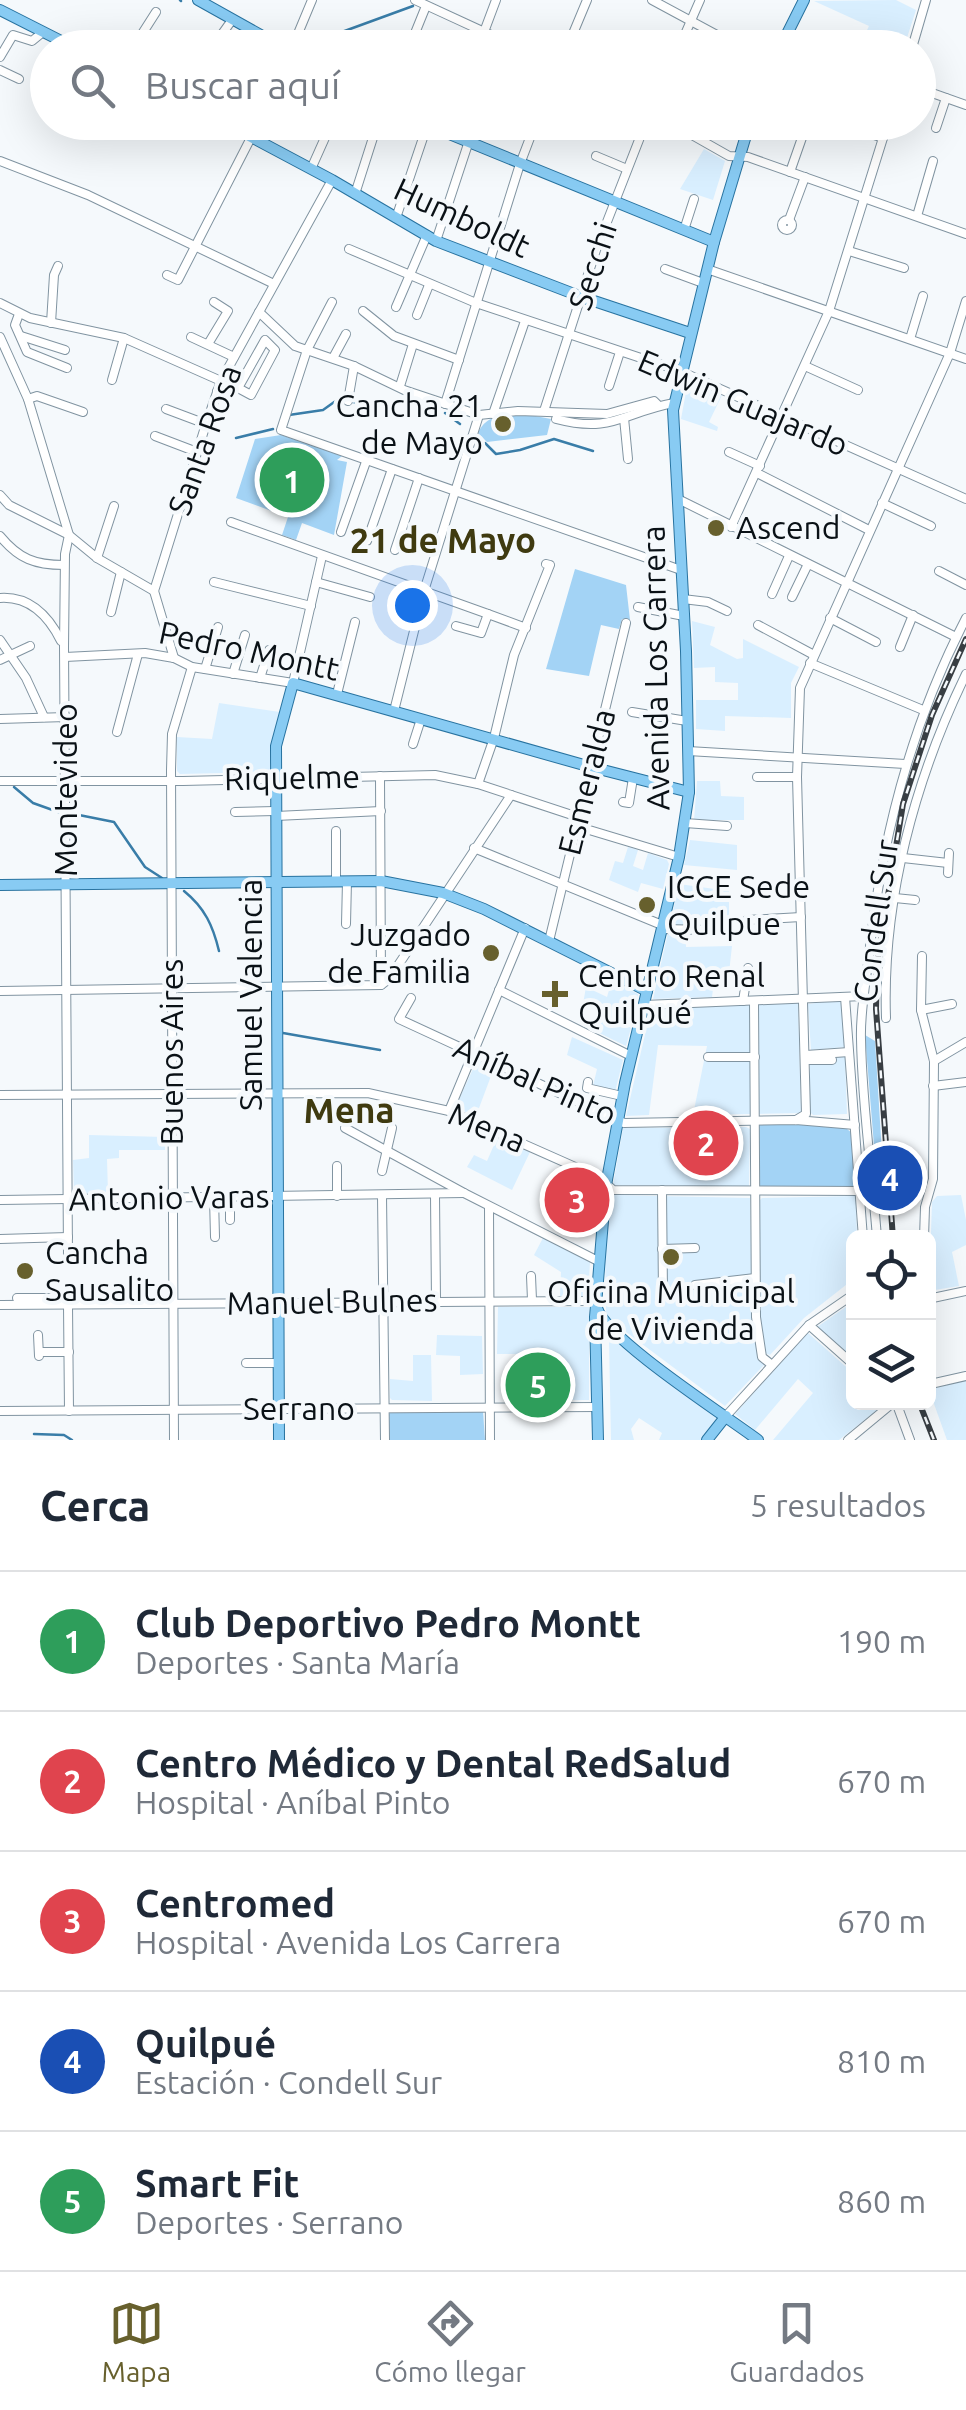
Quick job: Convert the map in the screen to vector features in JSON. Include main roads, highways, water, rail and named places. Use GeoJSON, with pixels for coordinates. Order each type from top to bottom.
{"type":"FeatureCollection","features":[{"type":"Feature","properties":{"kind":"main road"},"geometry":{"type":"LineString","coordinates":[[198,0],[251,30]]}},
{"type":"Feature","properties":{"kind":"main road"},"geometry":{"type":"LineString","coordinates":[[789,30],[804,0]]}},
{"type":"Feature","properties":{"kind":"main road"},"geometry":{"type":"LineString","coordinates":[[0,10],[39,30]]}},
{"type":"Feature","properties":{"kind":"main road","name":"Humboldt"},"geometry":{"type":"LineString","coordinates":[[258,140],[432,238],[582,297],[690,333]]}},
{"type":"Feature","properties":{"kind":"main road"},"geometry":{"type":"LineString","coordinates":[[462,140],[714,242]]}},
{"type":"Feature","properties":{"kind":"main road","name":"Avenida Los Carrera"},"geometry":{"type":"LineString","coordinates":[[598,1440],[598,1261],[606,1184],[622,1096],[679,857],[689,792],[684,616],[672,430],[674,403],[743,140]]}},
{"type":"Feature","properties":{"kind":"main road","name":"Pedro Montt"},"geometry":{"type":"LineString","coordinates":[[292,683],[689,792]]}},
{"type":"Feature","properties":{"kind":"main road","name":"Samuel Valencia"},"geometry":{"type":"LineString","coordinates":[[279,1440],[276,746],[292,683]]}},
{"type":"Feature","properties":{"kind":"main road"},"geometry":{"type":"LineString","coordinates":[[0,885],[380,880],[443,893],[525,928],[647,991]]}},
{"type":"Feature","properties":{"kind":"main road"},"geometry":{"type":"LineString","coordinates":[[597,1304],[601,1319],[614,1332],[758,1440]]}},
{"type":"Feature","properties":{"kind":"main road"},"geometry":{"type":"LineString","coordinates":[[598,1356],[601,1334],[614,1332]]}},
{"type":"Feature","properties":{"kind":"main road"},"geometry":{"type":"LineString","coordinates":[[708,1440],[726,1416]]}},
{"type":"Feature","properties":{"kind":"waterway"},"geometry":{"type":"LineString","coordinates":[[347,30],[413,6]]}},
{"type":"Feature","properties":{"kind":"waterway"},"geometry":{"type":"LineString","coordinates":[[289,415],[323,410],[337,400],[378,405],[417,399]]}},
{"type":"Feature","properties":{"kind":"waterway"},"geometry":{"type":"LineString","coordinates":[[429,404],[437,408]]}},
{"type":"Feature","properties":{"kind":"waterway"},"geometry":{"type":"LineString","coordinates":[[445,413],[460,424]]}},
{"type":"Feature","properties":{"kind":"waterway"},"geometry":{"type":"LineString","coordinates":[[236,438],[273,429]]}},
{"type":"Feature","properties":{"kind":"waterway"},"geometry":{"type":"LineString","coordinates":[[485,443],[496,454],[554,439],[593,451]]}},
{"type":"Feature","properties":{"kind":"waterway"},"geometry":{"type":"LineString","coordinates":[[14,787],[33,803],[61,813]]}},
{"type":"Feature","properties":{"kind":"waterway"},"geometry":{"type":"LineString","coordinates":[[74,814],[114,822],[145,867],[162,878]]}},
{"type":"Feature","properties":{"kind":"waterway"},"geometry":{"type":"LineString","coordinates":[[184,891],[207,918],[219,951]]}},
{"type":"Feature","properties":{"kind":"waterway"},"geometry":{"type":"LineString","coordinates":[[283,1033],[380,1050]]}},
{"type":"Feature","properties":{"kind":"waterway"},"geometry":{"type":"LineString","coordinates":[[34,1434],[64,1435],[72,1440]]}},
{"type":"Feature","properties":{"kind":"railway"},"geometry":{"type":"LineString","coordinates":[[892,1230],[876,1009],[877,963],[903,804],[932,715],[966,639]]}},
{"type":"Feature","properties":{"kind":"railway"},"geometry":{"type":"LineString","coordinates":[[922,1410],[934,1440]]}},
{"type":"Feature","properties":{"kind":"place","name":"Cancha 21 de Mayo"},"geometry":{"type":"Point","coordinates":[503,424]}},
{"type":"Feature","properties":{"kind":"place","name":"Club Deportivo Pedro Montt"},"geometry":{"type":"Point","coordinates":[292,480]}},
{"type":"Feature","properties":{"kind":"place","name":"Ascend"},"geometry":{"type":"Point","coordinates":[716,528]}},
{"type":"Feature","properties":{"kind":"place","name":"ICCE Sede Quilpue"},"geometry":{"type":"Point","coordinates":[647,905]}},
{"type":"Feature","properties":{"kind":"place","name":"Juzgado de Familia"},"geometry":{"type":"Point","coordinates":[491,953]}},
{"type":"Feature","properties":{"kind":"place","name":"Centro Renal Quilpué"},"geometry":{"type":"Point","coordinates":[555,994]}},
{"type":"Feature","properties":{"kind":"place","name":"Centro Médico y Dental RedSalud"},"geometry":{"type":"Point","coordinates":[706,1143]}},
{"type":"Feature","properties":{"kind":"place","name":"Quilpué"},"geometry":{"type":"Point","coordinates":[890,1178]}},
{"type":"Feature","properties":{"kind":"place","name":"Centromed"},"geometry":{"type":"Point","coordinates":[577,1200]}},
{"type":"Feature","properties":{"kind":"place","name":"Oficina Municipal de Vivienda"},"geometry":{"type":"Point","coordinates":[671,1257]}},
{"type":"Feature","properties":{"kind":"place","name":"Cancha Sausalito"},"geometry":{"type":"Point","coordinates":[25,1271]}},
{"type":"Feature","properties":{"kind":"place","name":"Smart Fit"},"geometry":{"type":"Point","coordinates":[538,1385]}},
{"type":"Feature","properties":{"kind":"district","name":"21 de Mayo"},"geometry":{"type":"Point","coordinates":[443,541]}},
{"type":"Feature","properties":{"kind":"district","name":"Mena"},"geometry":{"type":"Point","coordinates":[349,1111]}}]}
